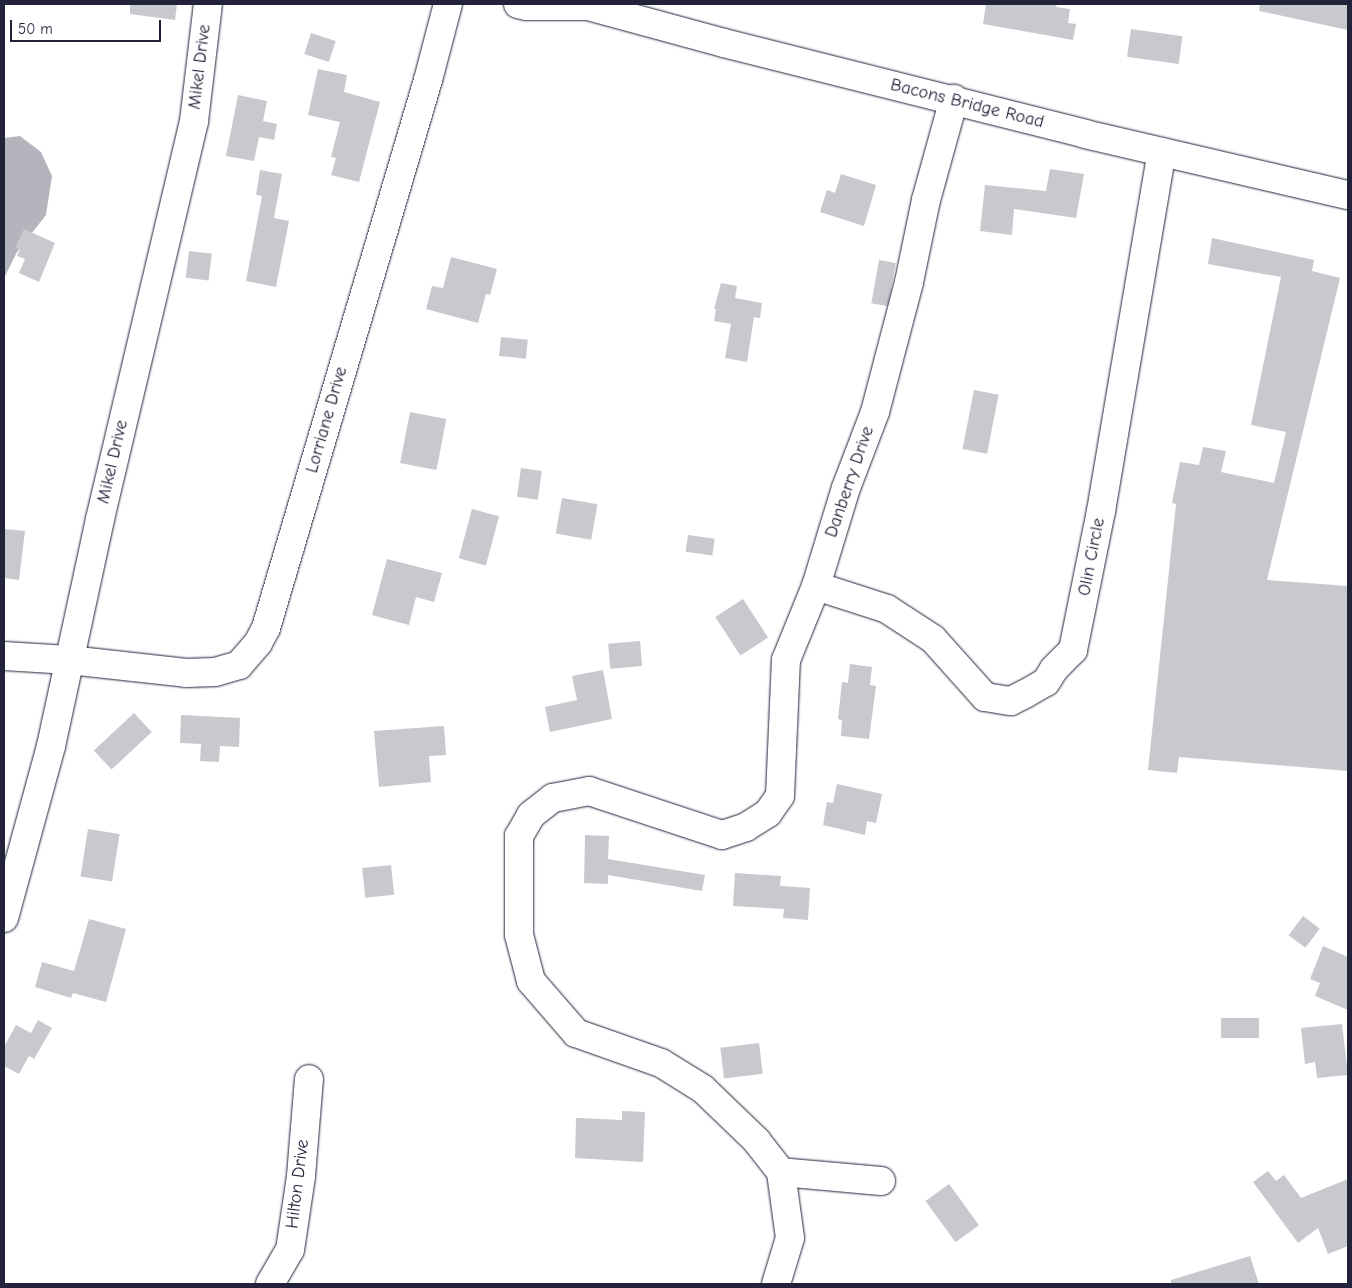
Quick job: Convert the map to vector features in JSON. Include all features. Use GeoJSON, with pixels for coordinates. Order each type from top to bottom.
{"type":"FeatureCollection","features":[{"type":"Feature","properties":{"kind":"street","name":"Mikel Drive"},"geometry":{"type":"LineString","coordinates":[[4,918],[51,746],[100,518],[194,121],[208,4]]}},
{"type":"Feature","properties":{"kind":"street","name":"Lorriane Drive"},"geometry":{"type":"LineString","coordinates":[[4,656],[70,660],[186,673],[215,672],[239,665],[258,643],[266,628],[428,80],[448,4]]}},
{"type":"Feature","properties":{"kind":"street","name":"Bacons Bridge Road"},"geometry":{"type":"LineString","coordinates":[[518,4],[527,6],[587,5],[724,43],[1162,152],[1348,195]]}},
{"type":"Feature","properties":{"kind":"street","name":"Danberry Drive"},"geometry":{"type":"LineString","coordinates":[[781,1172],[757,1141],[703,1089],[661,1063],[576,1033],[531,981],[519,935],[519,836],[531,815],[553,798],[589,791],[722,835],[746,827],[768,813],[780,796],[786,660],[816,586],[846,488],[874,412],[893,351],[926,200],[954,99]]}},
{"type":"Feature","properties":{"kind":"street","name":"Olin Circle"},"geometry":{"type":"LineString","coordinates":[[816,586],[887,609],[933,639],[985,697],[1011,701],[1025,694],[1046,682],[1054,669],[1073,650],[1101,511],[1162,152]]}},
{"type":"Feature","properties":{"kind":"street","name":"Hilton Drive"},"geometry":{"type":"LineString","coordinates":[[270,1284],[290,1250],[301,1176],[309,1079]]}},
{"type":"Feature","properties":{"kind":"street"},"geometry":{"type":"LineString","coordinates":[[776,1284],[790,1238],[781,1172],[881,1181]]}},
{"type":"Feature","properties":{"kind":"shaded area"},"geometry":{"type":"Polygon","coordinates":[[[20,136],[41,152],[52,176],[46,215],[17,252],[4,278],[4,138],[20,136]]]}},
{"type":"Feature","properties":{"kind":"building"},"geometry":{"type":"Polygon","coordinates":[[[130,4],[177,4],[175,20],[130,14],[130,4]]]}},
{"type":"Feature","properties":{"kind":"building"},"geometry":{"type":"Polygon","coordinates":[[[986,4],[1057,4],[1056,7],[1070,9],[1068,23],[1076,24],[1073,40],[983,24],[986,4]]]}},
{"type":"Feature","properties":{"kind":"building"},"geometry":{"type":"Polygon","coordinates":[[[1260,4],[1348,4],[1348,30],[1259,11],[1260,4]]]}},
{"type":"Feature","properties":{"kind":"building"},"geometry":{"type":"Polygon","coordinates":[[[1131,29],[1182,36],[1179,64],[1127,57],[1131,29]]]}},
{"type":"Feature","properties":{"kind":"building"},"geometry":{"type":"Polygon","coordinates":[[[311,33],[336,41],[329,62],[304,54],[311,33]]]}},
{"type":"Feature","properties":{"kind":"building"},"geometry":{"type":"Polygon","coordinates":[[[318,69],[347,75],[344,92],[380,102],[359,182],[331,175],[336,158],[331,157],[340,122],[308,115],[318,69]]]}},
{"type":"Feature","properties":{"kind":"building"},"geometry":{"type":"Polygon","coordinates":[[[238,95],[267,101],[263,121],[277,124],[274,140],[259,137],[254,161],[226,156],[238,95]]]}},
{"type":"Feature","properties":{"kind":"building"},"geometry":{"type":"Polygon","coordinates":[[[1050,169],[1084,174],[1076,218],[1014,209],[1012,235],[980,231],[985,185],[1046,191],[1050,169]]]}},
{"type":"Feature","properties":{"kind":"building"},"geometry":{"type":"Polygon","coordinates":[[[260,170],[282,174],[274,218],[289,221],[276,287],[246,281],[262,196],[256,195],[260,170]]]}},
{"type":"Feature","properties":{"kind":"building"},"geometry":{"type":"Polygon","coordinates":[[[841,174],[876,185],[864,226],[820,212],[827,190],[835,193],[841,174]]]}},
{"type":"Feature","properties":{"kind":"building"},"geometry":{"type":"Polygon","coordinates":[[[24,229],[55,243],[39,282],[19,273],[25,259],[17,256],[20,249],[15,248],[24,229]]]}},
{"type":"Feature","properties":{"kind":"building"},"geometry":{"type":"Polygon","coordinates":[[[1212,238],[1314,260],[1312,271],[1340,278],[1267,580],[1348,586],[1348,771],[1179,757],[1177,773],[1148,770],[1176,504],[1172,503],[1180,462],[1199,465],[1203,447],[1226,451],[1221,472],[1274,483],[1286,432],[1251,425],[1281,277],[1208,264],[1212,238]]]}},
{"type":"Feature","properties":{"kind":"building"},"geometry":{"type":"Polygon","coordinates":[[[189,251],[212,254],[209,281],[186,278],[189,251]]]}},
{"type":"Feature","properties":{"kind":"building"},"geometry":{"type":"Polygon","coordinates":[[[451,257],[497,269],[490,295],[486,294],[478,323],[426,309],[432,286],[443,288],[451,257]]]}},
{"type":"Feature","properties":{"kind":"building"},"geometry":{"type":"Polygon","coordinates":[[[879,260],[896,263],[888,306],[871,303],[879,260]]]}},
{"type":"Feature","properties":{"kind":"building"},"geometry":{"type":"Polygon","coordinates":[[[721,283],[737,286],[735,298],[762,303],[760,318],[754,317],[747,362],[725,358],[731,324],[714,321],[716,309],[714,309],[721,283]]]}},
{"type":"Feature","properties":{"kind":"building"},"geometry":{"type":"Polygon","coordinates":[[[501,337],[528,340],[526,359],[499,356],[501,337]]]}},
{"type":"Feature","properties":{"kind":"building"},"geometry":{"type":"Polygon","coordinates":[[[974,390],[999,395],[987,454],[963,449],[974,390]]]}},
{"type":"Feature","properties":{"kind":"building"},"geometry":{"type":"Polygon","coordinates":[[[410,412],[446,419],[436,470],[400,463],[410,412]]]}},
{"type":"Feature","properties":{"kind":"building"},"geometry":{"type":"Polygon","coordinates":[[[521,468],[542,471],[538,500],[517,497],[521,468]]]}},
{"type":"Feature","properties":{"kind":"building"},"geometry":{"type":"Polygon","coordinates":[[[562,498],[597,504],[591,540],[556,533],[562,498]]]}},
{"type":"Feature","properties":{"kind":"building"},"geometry":{"type":"Polygon","coordinates":[[[472,509],[499,516],[486,566],[459,558],[472,509]]]}},
{"type":"Feature","properties":{"kind":"building"},"geometry":{"type":"Polygon","coordinates":[[[4,529],[25,531],[19,580],[4,578],[4,529]]]}},
{"type":"Feature","properties":{"kind":"building"},"geometry":{"type":"Polygon","coordinates":[[[688,535],[715,539],[712,556],[686,552],[688,535]]]}},
{"type":"Feature","properties":{"kind":"building"},"geometry":{"type":"Polygon","coordinates":[[[387,559],[442,573],[434,602],[416,597],[409,625],[372,615],[387,559]]]}},
{"type":"Feature","properties":{"kind":"building"},"geometry":{"type":"Polygon","coordinates":[[[743,599],[768,638],[740,656],[715,617],[743,599]]]}},
{"type":"Feature","properties":{"kind":"building"},"geometry":{"type":"Polygon","coordinates":[[[640,641],[642,666],[610,669],[608,644],[640,641]]]}},
{"type":"Feature","properties":{"kind":"building"},"geometry":{"type":"Polygon","coordinates":[[[850,664],[872,667],[870,685],[876,686],[869,739],[841,736],[842,720],[838,719],[842,682],[848,683],[850,664]]]}},
{"type":"Feature","properties":{"kind":"building"},"geometry":{"type":"Polygon","coordinates":[[[603,670],[612,719],[550,732],[545,707],[577,700],[572,676],[603,670]]]}},
{"type":"Feature","properties":{"kind":"building"},"geometry":{"type":"Polygon","coordinates":[[[134,713],[152,732],[112,770],[94,751],[134,713]]]}},
{"type":"Feature","properties":{"kind":"building"},"geometry":{"type":"Polygon","coordinates":[[[181,715],[240,718],[239,747],[220,746],[219,762],[200,761],[201,744],[180,743],[181,715]]]}},
{"type":"Feature","properties":{"kind":"building"},"geometry":{"type":"Polygon","coordinates":[[[444,726],[446,755],[429,756],[431,782],[379,787],[374,731],[444,726]]]}},
{"type":"Feature","properties":{"kind":"building"},"geometry":{"type":"Polygon","coordinates":[[[837,784],[882,794],[876,823],[867,821],[865,835],[823,825],[827,802],[833,803],[837,784]]]}},
{"type":"Feature","properties":{"kind":"building"},"geometry":{"type":"Polygon","coordinates":[[[88,829],[120,834],[112,881],[80,876],[88,829]]]}},
{"type":"Feature","properties":{"kind":"building"},"geometry":{"type":"Polygon","coordinates":[[[585,835],[609,836],[608,859],[705,875],[702,891],[608,875],[608,884],[584,883],[585,835]]]}},
{"type":"Feature","properties":{"kind":"building"},"geometry":{"type":"Polygon","coordinates":[[[391,865],[394,895],[365,898],[362,868],[391,865]]]}},
{"type":"Feature","properties":{"kind":"building"},"geometry":{"type":"Polygon","coordinates":[[[735,873],[781,876],[780,886],[810,888],[808,920],[783,918],[784,909],[733,906],[735,873]]]}},
{"type":"Feature","properties":{"kind":"building"},"geometry":{"type":"Polygon","coordinates":[[[1303,916],[1320,929],[1305,948],[1289,935],[1303,916]]]}},
{"type":"Feature","properties":{"kind":"building"},"geometry":{"type":"Polygon","coordinates":[[[89,919],[126,929],[106,1002],[73,993],[71,998],[35,987],[42,962],[74,971],[89,919]]]}},
{"type":"Feature","properties":{"kind":"building"},"geometry":{"type":"Polygon","coordinates":[[[1323,946],[1348,957],[1348,1010],[1315,996],[1320,983],[1310,979],[1323,946]]]}},
{"type":"Feature","properties":{"kind":"building"},"geometry":{"type":"Polygon","coordinates":[[[1221,1018],[1259,1018],[1259,1038],[1221,1038],[1221,1018]]]}},
{"type":"Feature","properties":{"kind":"building"},"geometry":{"type":"Polygon","coordinates":[[[38,1020],[52,1028],[34,1059],[29,1056],[19,1074],[4,1066],[4,1047],[16,1025],[31,1033],[38,1020]]]}},
{"type":"Feature","properties":{"kind":"building"},"geometry":{"type":"Polygon","coordinates":[[[1342,1024],[1348,1075],[1317,1078],[1315,1062],[1305,1064],[1301,1028],[1342,1024]]]}},
{"type":"Feature","properties":{"kind":"building"},"geometry":{"type":"Polygon","coordinates":[[[759,1043],[763,1074],[724,1079],[720,1048],[759,1043]]]}},
{"type":"Feature","properties":{"kind":"building"},"geometry":{"type":"Polygon","coordinates":[[[622,1111],[645,1112],[643,1162],[575,1158],[576,1118],[622,1120],[622,1111]]]}},
{"type":"Feature","properties":{"kind":"building"},"geometry":{"type":"Polygon","coordinates":[[[1268,1171],[1276,1181],[1284,1175],[1301,1198],[1348,1179],[1348,1246],[1328,1254],[1318,1228],[1298,1243],[1253,1182],[1268,1171]]]}},
{"type":"Feature","properties":{"kind":"building"},"geometry":{"type":"Polygon","coordinates":[[[949,1184],[979,1225],[956,1242],[926,1201],[949,1184]]]}},
{"type":"Feature","properties":{"kind":"building"},"geometry":{"type":"Polygon","coordinates":[[[1250,1256],[1259,1284],[1171,1284],[1171,1280],[1250,1256]]]}}]}
